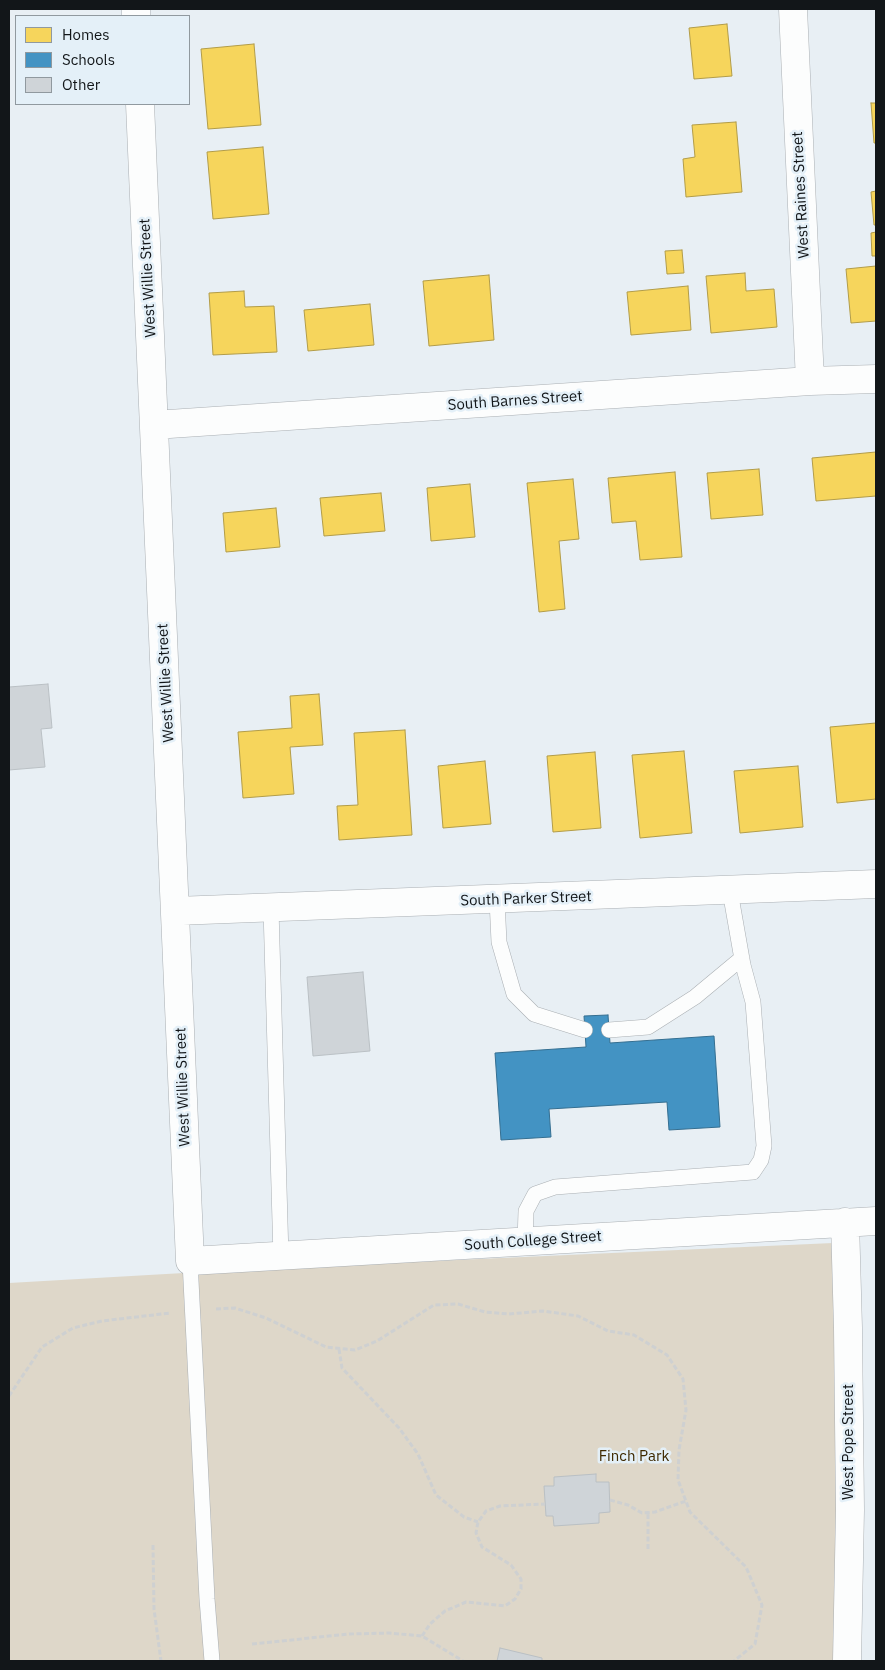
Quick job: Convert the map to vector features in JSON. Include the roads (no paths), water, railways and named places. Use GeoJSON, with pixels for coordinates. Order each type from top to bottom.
{"type":"FeatureCollection","features":[{"type":"Feature","properties":{"kind":"street","name":"West Raines Street"},"geometry":{"type":"LineString","coordinates":[[793,9],[810,381]]}},
{"type":"Feature","properties":{"kind":"street","name":"West Willie Street"},"geometry":{"type":"LineString","coordinates":[[140,105],[190,1262]]}},
{"type":"Feature","properties":{"kind":"street","name":"South Barnes Street"},"geometry":{"type":"LineString","coordinates":[[154,425],[810,381],[876,379]]}},
{"type":"Feature","properties":{"kind":"street","name":"South Parker Street"},"geometry":{"type":"LineString","coordinates":[[176,911],[271,909],[876,884]]}},
{"type":"Feature","properties":{"kind":"street","name":"South College Street"},"geometry":{"type":"LineString","coordinates":[[190,1262],[876,1221]]}},
{"type":"Feature","properties":{"kind":"street","name":"West Pope Street"},"geometry":{"type":"LineString","coordinates":[[845,1222],[850,1510],[847,1661]]}},
{"type":"Feature","properties":{"kind":"lane"},"geometry":{"type":"LineString","coordinates":[[525,1242],[526,1211],[535,1194],[555,1187],[753,1172],[760,1160],[764,1146],[753,1002],[742,958],[730,891]]}},
{"type":"Feature","properties":{"kind":"lane"},"geometry":{"type":"LineString","coordinates":[[497,900],[499,942],[514,994],[534,1014],[585,1030]]}},
{"type":"Feature","properties":{"kind":"lane"},"geometry":{"type":"LineString","coordinates":[[271,909],[281,1257]]}},
{"type":"Feature","properties":{"kind":"lane"},"geometry":{"type":"LineString","coordinates":[[609,1030],[648,1027],[695,997],[742,958]]}},
{"type":"Feature","properties":{"kind":"lane"},"geometry":{"type":"LineString","coordinates":[[190,1262],[206,1599],[212,1661]]}},
{"type":"Feature","properties":{"kind":"park label","name":"Finch Park"},"geometry":{"type":"Point","coordinates":[634,1457]}}]}
